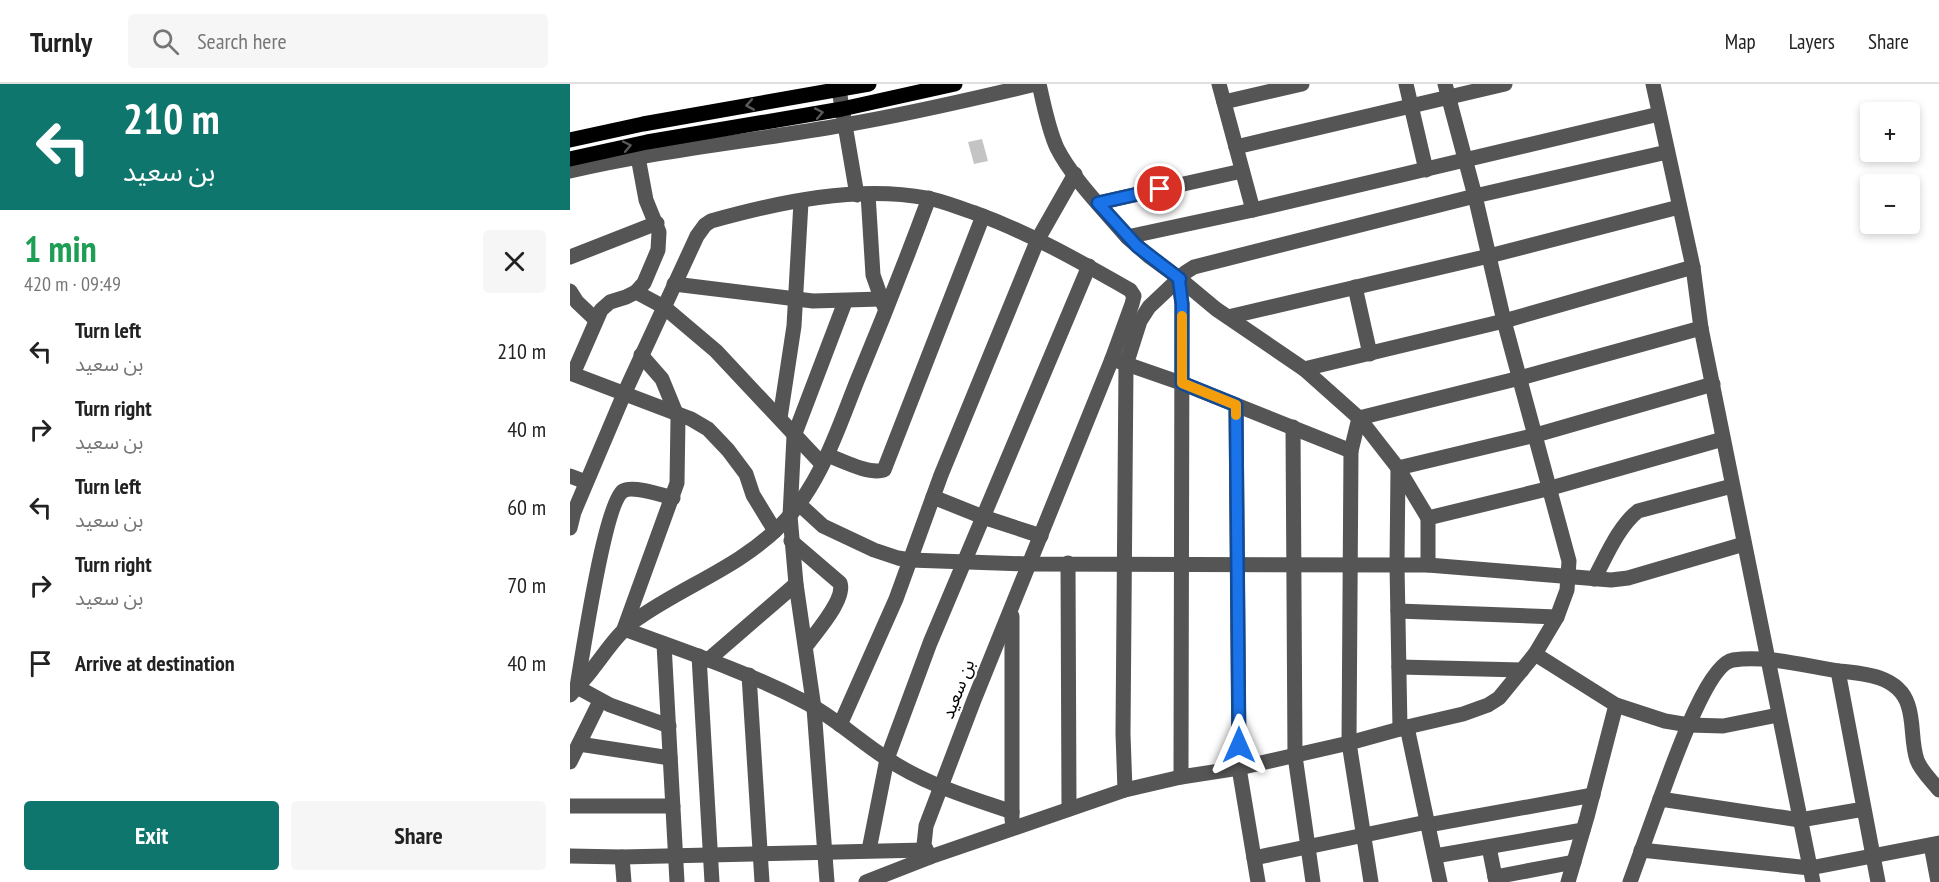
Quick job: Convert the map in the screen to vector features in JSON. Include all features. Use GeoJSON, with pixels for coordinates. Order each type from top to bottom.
{"type":"FeatureCollection","features":[{"type":"Feature","properties":{"kind":"main road"},"geometry":{"type":"LineString","coordinates":[[570,140],[838,87],[869,84]]}},
{"type":"Feature","properties":{"kind":"main road"},"geometry":{"type":"LineString","coordinates":[[570,159],[733,126],[842,109],[955,84]]}},
{"type":"Feature","properties":{"kind":"street"},"geometry":{"type":"LineString","coordinates":[[570,171],[638,157],[845,125],[1038,84],[1051,133],[1058,149],[1074,174],[1126,237],[1204,300],[1304,369],[1359,418],[1398,468],[1428,518],[1428,565]]}},
{"type":"Feature","properties":{"kind":"street"},"geometry":{"type":"LineString","coordinates":[[1219,84],[1253,210]]}},
{"type":"Feature","properties":{"kind":"street"},"geometry":{"type":"LineString","coordinates":[[1224,102],[1302,84]]}},
{"type":"Feature","properties":{"kind":"street"},"geometry":{"type":"LineString","coordinates":[[1406,84],[1426,170]]}},
{"type":"Feature","properties":{"kind":"street"},"geometry":{"type":"LineString","coordinates":[[1236,147],[1411,106],[1447,90],[1505,84]]}},
{"type":"Feature","properties":{"kind":"street"},"geometry":{"type":"LineString","coordinates":[[1653,84],[1693,267],[1701,328],[1811,875]]}},
{"type":"Feature","properties":{"kind":"street"},"geometry":{"type":"LineString","coordinates":[[838,87],[862,195],[873,274],[884,305]]}},
{"type":"Feature","properties":{"kind":"street"},"geometry":{"type":"LineString","coordinates":[[866,882],[928,854],[1125,790],[1295,756],[1464,714],[1499,698],[1535,654],[1557,617],[1564,600],[1569,561],[1504,321],[1447,90]]}},
{"type":"Feature","properties":{"kind":"street"},"geometry":{"type":"LineString","coordinates":[[1126,237],[1253,210],[1659,114]]}},
{"type":"Feature","properties":{"kind":"street"},"geometry":{"type":"LineString","coordinates":[[733,126],[736,142]]}},
{"type":"Feature","properties":{"kind":"street"},"geometry":{"type":"LineString","coordinates":[[1475,196],[1667,152]]}},
{"type":"Feature","properties":{"kind":"street"},"geometry":{"type":"LineString","coordinates":[[638,157],[646,200],[659,232],[658,250],[644,283],[636,292],[610,302],[601,310],[572,374],[676,413],[708,429],[746,474],[753,495],[775,531]]}},
{"type":"Feature","properties":{"kind":"street"},"geometry":{"type":"LineString","coordinates":[[1098,203],[1242,171]]}},
{"type":"Feature","properties":{"kind":"street"},"geometry":{"type":"LineString","coordinates":[[840,725],[896,599],[979,378],[1038,239],[1074,174]]}},
{"type":"Feature","properties":{"kind":"street"},"geometry":{"type":"LineString","coordinates":[[570,528],[586,482],[696,236],[711,221],[828,197],[862,195],[928,198],[982,216],[1038,239],[1130,290],[1134,296],[1119,362],[1182,383],[1352,451]]}},
{"type":"Feature","properties":{"kind":"street","name":"بن سعيد"},"geometry":{"type":"LineString","coordinates":[[928,854],[924,840],[926,826],[1029,564],[1119,362],[1149,308],[1194,267],[1475,196]]}},
{"type":"Feature","properties":{"kind":"street"},"geometry":{"type":"LineString","coordinates":[[573,691],[624,629],[640,617],[723,570],[760,544],[794,510],[825,460],[884,305],[928,198]]}},
{"type":"Feature","properties":{"kind":"street"},"geometry":{"type":"LineString","coordinates":[[780,418],[794,326],[801,202]]}},
{"type":"Feature","properties":{"kind":"street"},"geometry":{"type":"LineString","coordinates":[[1228,317],[1489,256],[1679,207]]}},
{"type":"Feature","properties":{"kind":"street"},"geometry":{"type":"LineString","coordinates":[[636,292],[664,307],[730,364],[794,436],[825,460],[878,472],[884,470],[982,216]]}},
{"type":"Feature","properties":{"kind":"street"},"geometry":{"type":"LineString","coordinates":[[570,257],[657,223]]}},
{"type":"Feature","properties":{"kind":"street"},"geometry":{"type":"LineString","coordinates":[[869,850],[887,759],[930,643],[1089,266]]}},
{"type":"Feature","properties":{"kind":"street"},"geometry":{"type":"LineString","coordinates":[[1304,369],[1504,321],[1693,267]]}},
{"type":"Feature","properties":{"kind":"street"},"geometry":{"type":"LineString","coordinates":[[1179,280],[1182,304],[1181,777]]}},
{"type":"Feature","properties":{"kind":"street"},"geometry":{"type":"LineString","coordinates":[[674,284],[795,300],[884,305]]}},
{"type":"Feature","properties":{"kind":"street"},"geometry":{"type":"LineString","coordinates":[[1355,287],[1370,354]]}},
{"type":"Feature","properties":{"kind":"street"},"geometry":{"type":"LineString","coordinates":[[570,291],[577,302],[596,320]]}},
{"type":"Feature","properties":{"kind":"street"},"geometry":{"type":"LineString","coordinates":[[827,882],[814,708],[791,541],[794,510],[794,436],[845,302]]}},
{"type":"Feature","properties":{"kind":"street"},"geometry":{"type":"LineString","coordinates":[[1359,418],[1520,378],[1701,328]]}},
{"type":"Feature","properties":{"kind":"street"},"geometry":{"type":"LineString","coordinates":[[624,629],[677,483],[679,450],[676,413],[659,374],[642,355]]}},
{"type":"Feature","properties":{"kind":"street","name":"بن سعيد"},"geometry":{"type":"LineString","coordinates":[[1119,362],[1125,563],[1123,734],[1125,790]]}},
{"type":"Feature","properties":{"kind":"street"},"geometry":{"type":"LineString","coordinates":[[1398,468],[1536,435],[1713,384]]}},
{"type":"Feature","properties":{"kind":"street"},"geometry":{"type":"LineString","coordinates":[[1236,405],[1239,768],[1258,882]]}},
{"type":"Feature","properties":{"kind":"street"},"geometry":{"type":"LineString","coordinates":[[1359,418],[1352,451],[1349,566],[1349,743],[1371,882]]}},
{"type":"Feature","properties":{"kind":"street"},"geometry":{"type":"LineString","coordinates":[[1293,428],[1295,756],[1313,882]]}},
{"type":"Feature","properties":{"kind":"street"},"geometry":{"type":"LineString","coordinates":[[1428,518],[1551,488],[1723,439]]}},
{"type":"Feature","properties":{"kind":"street"},"geometry":{"type":"LineString","coordinates":[[1398,468],[1397,565],[1403,728],[1440,882]]}},
{"type":"Feature","properties":{"kind":"street"},"geometry":{"type":"LineString","coordinates":[[570,476],[586,482]]}},
{"type":"Feature","properties":{"kind":"street"},"geometry":{"type":"LineString","coordinates":[[1594,579],[1630,517],[1638,511],[1732,486]]}},
{"type":"Feature","properties":{"kind":"street"},"geometry":{"type":"LineString","coordinates":[[573,691],[604,544],[617,499],[621,492],[629,489],[673,498]]}},
{"type":"Feature","properties":{"kind":"street"},"geometry":{"type":"LineString","coordinates":[[933,497],[983,517],[1041,536]]}},
{"type":"Feature","properties":{"kind":"street"},"geometry":{"type":"LineString","coordinates":[[794,510],[874,550],[898,558],[964,562],[1428,565],[1594,579],[1629,578],[1744,544]]}},
{"type":"Feature","properties":{"kind":"street"},"geometry":{"type":"LineString","coordinates":[[791,541],[840,583],[842,588],[838,600],[806,646]]}},
{"type":"Feature","properties":{"kind":"street"},"geometry":{"type":"LineString","coordinates":[[1068,563],[1069,809]]}},
{"type":"Feature","properties":{"kind":"street"},"geometry":{"type":"LineString","coordinates":[[704,658],[796,584]]}},
{"type":"Feature","properties":{"kind":"street"},"geometry":{"type":"LineString","coordinates":[[1012,607],[1012,828]]}},
{"type":"Feature","properties":{"kind":"street"},"geometry":{"type":"LineString","coordinates":[[1398,611],[1557,617]]}},
{"type":"Feature","properties":{"kind":"street"},"geometry":{"type":"LineString","coordinates":[[624,629],[749,675],[814,708],[887,759],[941,787],[1012,812]]}},
{"type":"Feature","properties":{"kind":"street"},"geometry":{"type":"LineString","coordinates":[[664,644],[677,882]]}},
{"type":"Feature","properties":{"kind":"street"},"geometry":{"type":"LineString","coordinates":[[1535,654],[1616,705],[1665,721],[1689,725],[1723,726],[1778,715]]}},
{"type":"Feature","properties":{"kind":"street"},"geometry":{"type":"LineString","coordinates":[[704,658],[712,882]]}},
{"type":"Feature","properties":{"kind":"street"},"geometry":{"type":"LineString","coordinates":[[1630,882],[1700,700],[1723,664],[1732,660],[1767,660],[1838,671],[1862,672],[1893,684],[1902,693],[1908,706],[1918,762],[1939,790]]}},
{"type":"Feature","properties":{"kind":"street"},"geometry":{"type":"LineString","coordinates":[[1399,667],[1522,670]]}},
{"type":"Feature","properties":{"kind":"street"},"geometry":{"type":"LineString","coordinates":[[1838,671],[1878,882]]}},
{"type":"Feature","properties":{"kind":"street"},"geometry":{"type":"LineString","coordinates":[[749,675],[762,882]]}},
{"type":"Feature","properties":{"kind":"street"},"geometry":{"type":"LineString","coordinates":[[573,691],[669,726]]}},
{"type":"Feature","properties":{"kind":"street"},"geometry":{"type":"LineString","coordinates":[[570,762],[600,701]]}},
{"type":"Feature","properties":{"kind":"street"},"geometry":{"type":"LineString","coordinates":[[1568,882],[1616,705]]}},
{"type":"Feature","properties":{"kind":"street"},"geometry":{"type":"LineString","coordinates":[[579,744],[670,758]]}},
{"type":"Feature","properties":{"kind":"street"},"geometry":{"type":"LineString","coordinates":[[1254,858],[1427,823],[1593,795]]}},
{"type":"Feature","properties":{"kind":"street"},"geometry":{"type":"LineString","coordinates":[[1660,800],[1800,820],[1864,808]]}},
{"type":"Feature","properties":{"kind":"street"},"geometry":{"type":"LineString","coordinates":[[570,806],[673,806]]}},
{"type":"Feature","properties":{"kind":"street"},"geometry":{"type":"LineString","coordinates":[[1435,856],[1583,830]]}},
{"type":"Feature","properties":{"kind":"street"},"geometry":{"type":"LineString","coordinates":[[1641,850],[1811,875],[1874,857],[1935,844],[1938,882]]}},
{"type":"Feature","properties":{"kind":"street"},"geometry":{"type":"LineString","coordinates":[[1489,847],[1495,879],[1574,862]]}},
{"type":"Feature","properties":{"kind":"street"},"geometry":{"type":"LineString","coordinates":[[570,856],[869,850],[928,854]]}},
{"type":"Feature","properties":{"kind":"street"},"geometry":{"type":"LineString","coordinates":[[622,856],[624,882]]}},
{"type":"Feature","properties":{"kind":"building"},"geometry":{"type":"Polygon","coordinates":[[[982,139],[988,161],[974,164],[968,142],[982,139]]]}},
{"type":"Feature","properties":{"kind":"slow traffic"},"geometry":{"type":"LineString","coordinates":[[1182,316],[1182,383],[1236,405],[1236,415]]}},
{"type":"Feature","properties":{"kind":"route"},"geometry":{"type":"LineString","coordinates":[[1160,189],[1098,203],[1126,237],[1180,279],[1182,383],[1236,405],[1239,745]]}}]}
